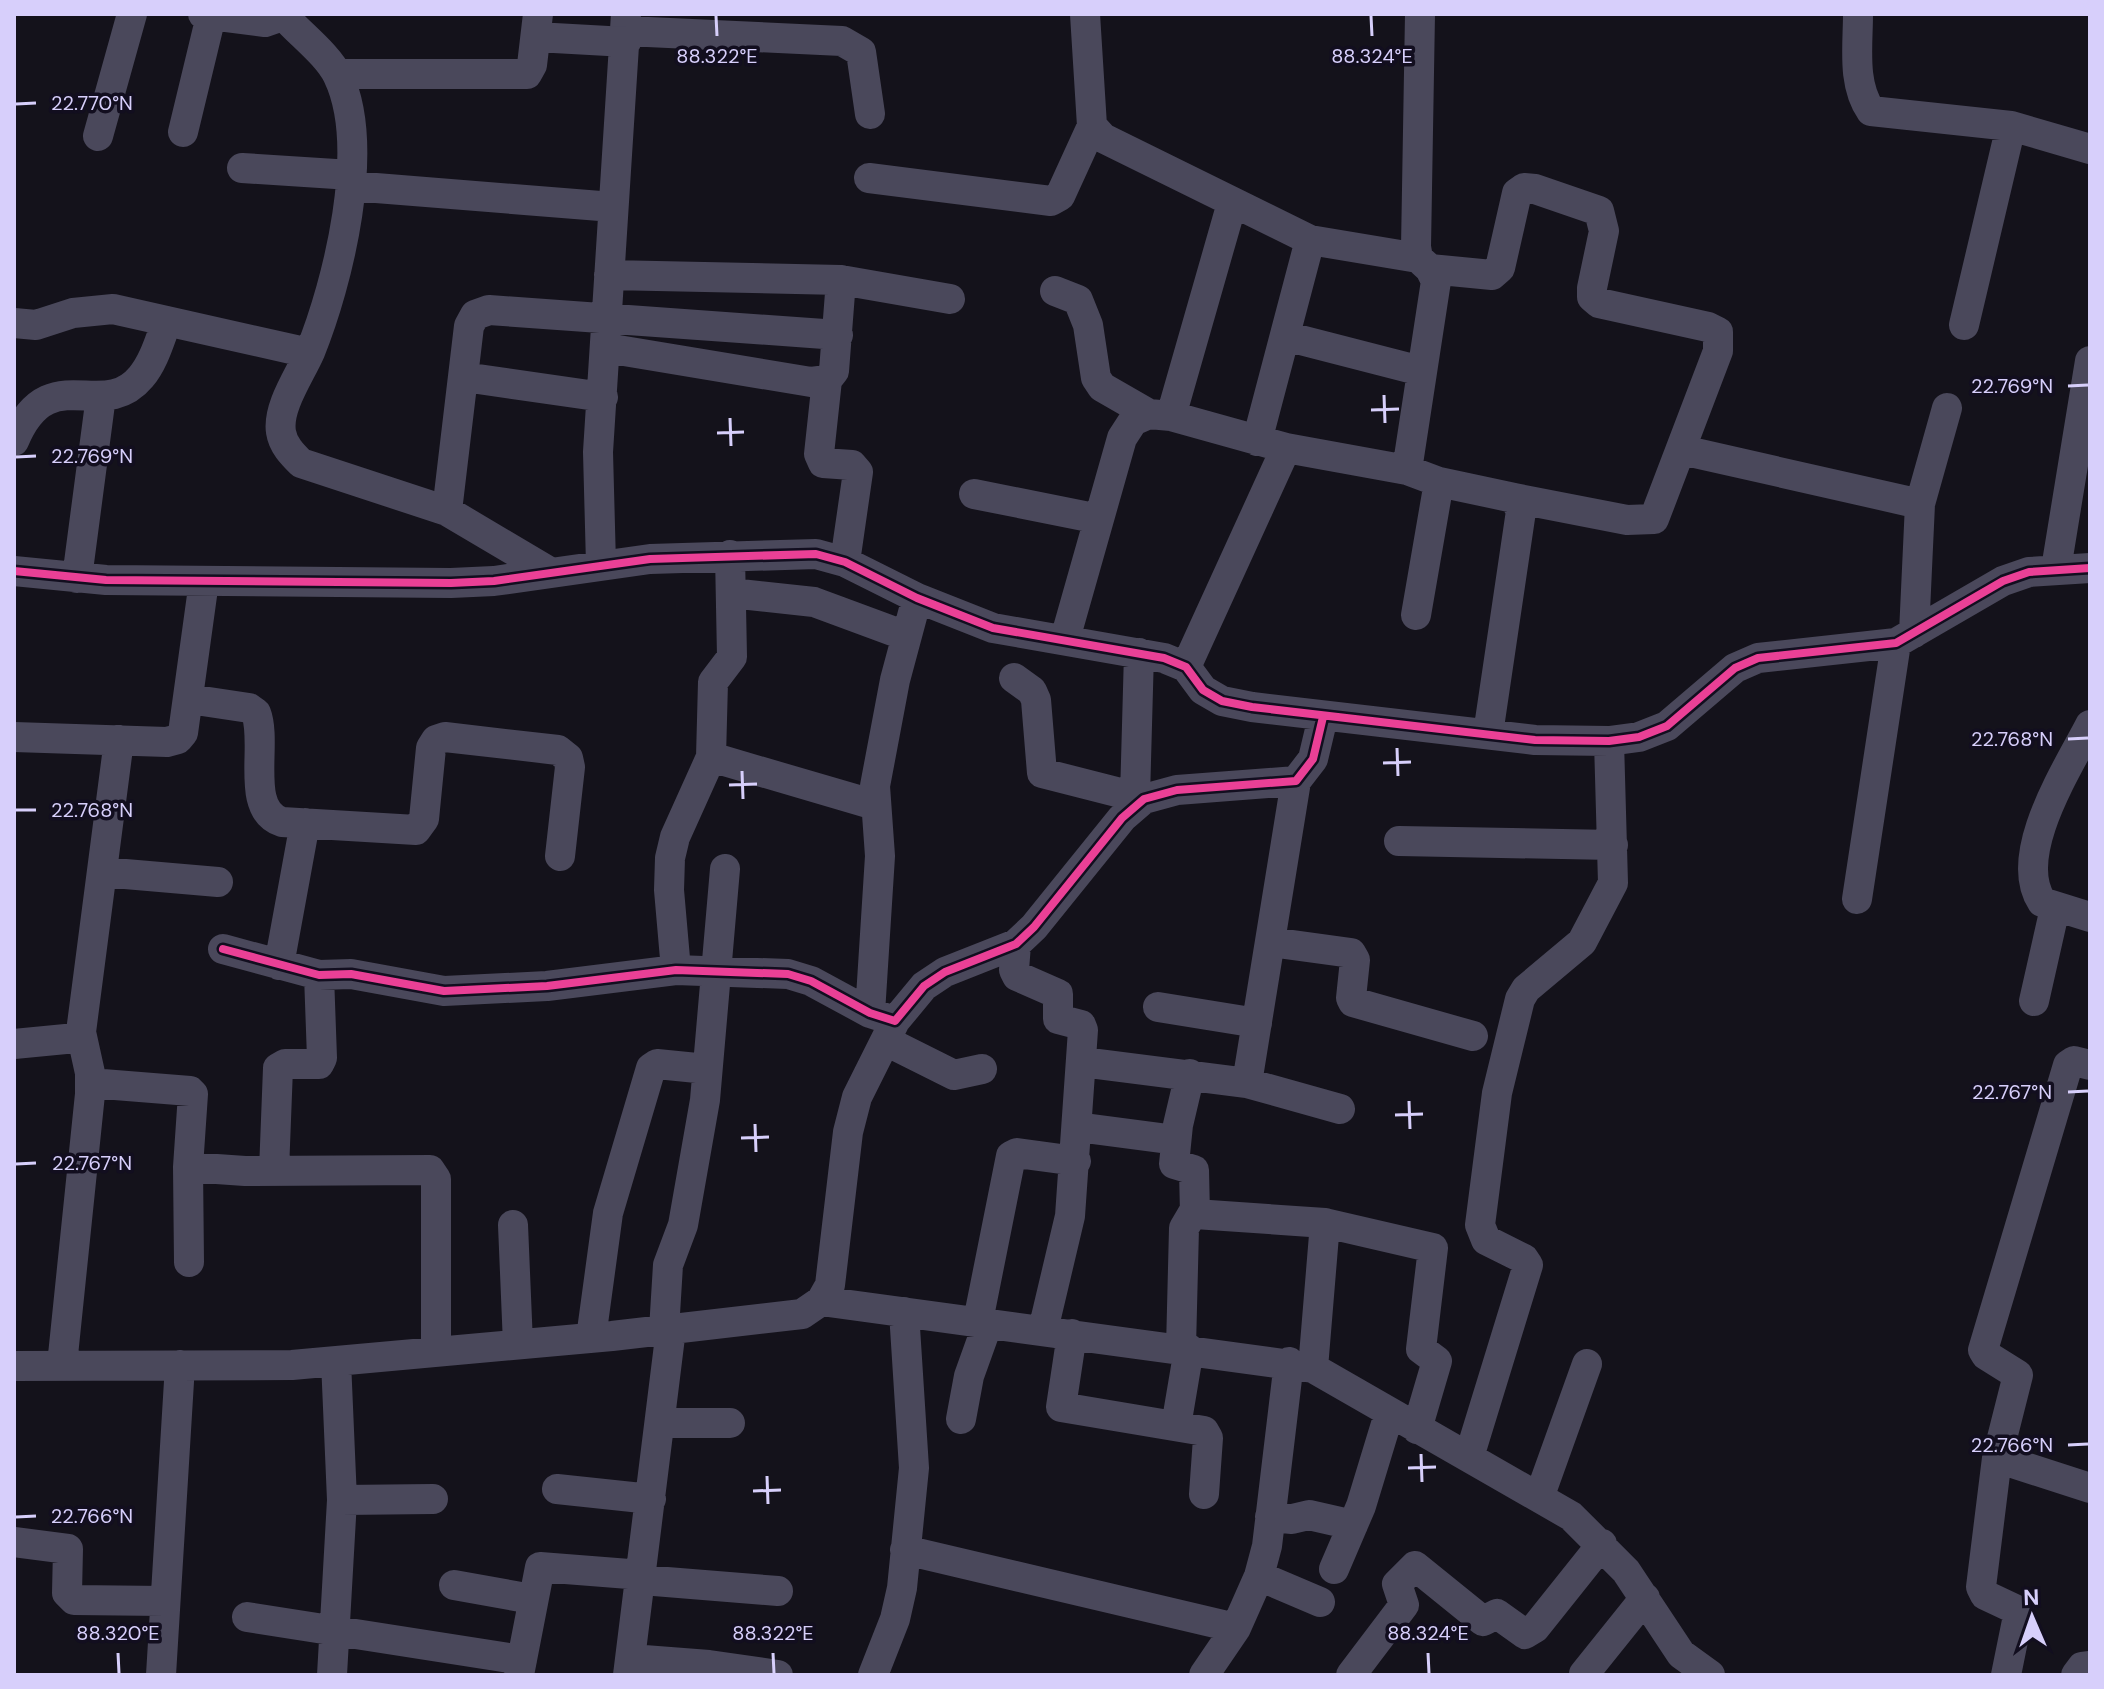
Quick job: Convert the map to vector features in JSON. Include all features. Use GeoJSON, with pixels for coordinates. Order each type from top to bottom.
{"type":"FeatureCollection","features":[{"type":"Feature","properties":{"kind":"street"},"geometry":{"type":"LineString","coordinates":[[98,136],[132,14]]}},
{"type":"Feature","properties":{"kind":"street"},"geometry":{"type":"LineString","coordinates":[[869,178],[1051,201],[1060,196],[1092,126],[1085,14]]}},
{"type":"Feature","properties":{"kind":"street"},"geometry":{"type":"LineString","coordinates":[[1407,470],[1436,281],[1424,264],[1420,14]]}},
{"type":"Feature","properties":{"kind":"street"},"geometry":{"type":"LineString","coordinates":[[1858,14],[1858,83],[1871,111],[2011,126],[2090,149]]}},
{"type":"Feature","properties":{"kind":"street"},"geometry":{"type":"LineString","coordinates":[[183,132],[207,15],[246,22],[286,16],[337,74],[347,102],[351,181],[333,279],[309,353],[284,410],[280,431],[287,448],[301,463],[447,511],[548,571]]}},
{"type":"Feature","properties":{"kind":"street"},"geometry":{"type":"LineString","coordinates":[[337,74],[527,74],[532,65],[537,26],[626,29],[761,26],[853,45],[861,52],[870,114]]}},
{"type":"Feature","properties":{"kind":"street"},"geometry":{"type":"LineString","coordinates":[[601,564],[597,478],[626,29]]}},
{"type":"Feature","properties":{"kind":"street"},"geometry":{"type":"LineString","coordinates":[[1055,291],[1078,300],[1084,310],[1096,378],[1102,387],[1160,415],[1272,445],[1407,470],[1439,482],[1627,520],[1654,519],[1718,351],[1718,332],[1708,327],[1599,303],[1592,297],[1604,231],[1599,211],[1590,205],[1524,188],[1514,202],[1500,268],[1492,275],[1479,276],[1310,240],[1103,138],[1092,126]]}},
{"type":"Feature","properties":{"kind":"street"},"geometry":{"type":"LineString","coordinates":[[1964,325],[2011,126]]}},
{"type":"Feature","properties":{"kind":"street"},"geometry":{"type":"LineString","coordinates":[[242,168],[613,207]]}},
{"type":"Feature","properties":{"kind":"street"},"geometry":{"type":"LineString","coordinates":[[1160,415],[1232,203]]}},
{"type":"Feature","properties":{"kind":"street"},"geometry":{"type":"LineString","coordinates":[[1186,667],[1272,445],[1285,336],[1310,240]]}},
{"type":"Feature","properties":{"kind":"street"},"geometry":{"type":"LineString","coordinates":[[609,275],[841,280],[950,299]]}},
{"type":"Feature","properties":{"kind":"street"},"geometry":{"type":"LineString","coordinates":[[841,280],[834,371],[827,380],[819,454],[823,463],[852,465],[858,472],[845,562]]}},
{"type":"Feature","properties":{"kind":"street"},"geometry":{"type":"LineString","coordinates":[[14,323],[36,325],[92,309],[113,309],[309,353]]}},
{"type":"Feature","properties":{"kind":"street"},"geometry":{"type":"LineString","coordinates":[[447,511],[469,326],[475,315],[489,310],[811,382],[827,380]]}},
{"type":"Feature","properties":{"kind":"street"},"geometry":{"type":"LineString","coordinates":[[14,441],[26,415],[40,401],[53,396],[101,396],[133,385],[142,377],[167,321]]}},
{"type":"Feature","properties":{"kind":"street"},"geometry":{"type":"LineString","coordinates":[[606,334],[838,335]]}},
{"type":"Feature","properties":{"kind":"street"},"geometry":{"type":"LineString","coordinates":[[1285,336],[1421,371]]}},
{"type":"Feature","properties":{"kind":"street"},"geometry":{"type":"LineString","coordinates":[[2056,569],[2090,361]]}},
{"type":"Feature","properties":{"kind":"street"},"geometry":{"type":"LineString","coordinates":[[464,377],[603,397]]}},
{"type":"Feature","properties":{"kind":"street"},"geometry":{"type":"LineString","coordinates":[[77,578],[101,396]]}},
{"type":"Feature","properties":{"kind":"street"},"geometry":{"type":"LineString","coordinates":[[1857,899],[1905,638],[1920,504],[1947,408]]}},
{"type":"Feature","properties":{"kind":"street"},"geometry":{"type":"LineString","coordinates":[[1065,639],[1122,438],[1133,421],[1160,415]]}},
{"type":"Feature","properties":{"kind":"street"},"geometry":{"type":"LineString","coordinates":[[1682,450],[1920,504]]}},
{"type":"Feature","properties":{"kind":"street"},"geometry":{"type":"LineString","coordinates":[[1416,615],[1439,482]]}},
{"type":"Feature","properties":{"kind":"street"},"geometry":{"type":"LineString","coordinates":[[974,494],[1099,519]]}},
{"type":"Feature","properties":{"kind":"street"},"geometry":{"type":"LineString","coordinates":[[1488,734],[1519,530],[1521,511],[1514,498]]}},
{"type":"Feature","properties":{"kind":"street"},"geometry":{"type":"LineString","coordinates":[[14,571],[77,578],[451,583],[494,581],[601,564],[730,555],[816,554],[845,562],[917,598],[993,628],[1139,653],[1186,667],[1203,690],[1222,701],[1323,717],[1572,743],[1639,737],[1667,726],[1735,668],[1758,658],[1905,638],[2003,581],[2029,572],[2090,568]]}},
{"type":"Feature","properties":{"kind":"street"},"geometry":{"type":"LineString","coordinates":[[676,970],[669,890],[670,858],[675,837],[711,757],[713,682],[732,657],[730,555]]}},
{"type":"Feature","properties":{"kind":"street"},"geometry":{"type":"LineString","coordinates":[[14,737],[178,739],[183,733],[189,699],[204,581]]}},
{"type":"Feature","properties":{"kind":"street"},"geometry":{"type":"LineString","coordinates":[[731,593],[814,602],[906,636]]}},
{"type":"Feature","properties":{"kind":"street"},"geometry":{"type":"LineString","coordinates":[[14,1366],[336,1361],[591,1338],[802,1314],[821,1301],[830,1285],[848,1132],[883,1025],[880,843],[875,786],[906,636],[917,598]]}},
{"type":"Feature","properties":{"kind":"street"},"geometry":{"type":"LineString","coordinates":[[883,1025],[924,986],[945,972],[1016,944],[1034,927],[1139,798],[1139,653]]}},
{"type":"Feature","properties":{"kind":"street"},"geometry":{"type":"LineString","coordinates":[[1014,678],[1032,691],[1036,700],[1042,773],[1139,798],[1177,790],[1296,781]]}},
{"type":"Feature","properties":{"kind":"street"},"geometry":{"type":"LineString","coordinates":[[189,699],[249,708],[256,713],[265,812],[282,822],[416,830],[424,819],[431,748],[436,740],[445,737],[558,750],[568,758],[570,767],[560,856]]}},
{"type":"Feature","properties":{"kind":"street"},"geometry":{"type":"LineString","coordinates":[[1247,1083],[1296,781],[1313,759],[1323,717]]}},
{"type":"Feature","properties":{"kind":"street"},"geometry":{"type":"LineString","coordinates":[[2090,725],[2045,813],[2036,846],[2034,870],[2037,895],[2055,908],[2090,917]]}},
{"type":"Feature","properties":{"kind":"street"},"geometry":{"type":"LineString","coordinates":[[62,1365],[90,1083],[81,1032],[119,740]]}},
{"type":"Feature","properties":{"kind":"street"},"geometry":{"type":"LineString","coordinates":[[1469,1457],[1528,1265],[1524,1259],[1486,1240],[1480,1225],[1497,1093],[1520,999],[1526,989],[1582,942],[1613,883],[1609,741]]}},
{"type":"Feature","properties":{"kind":"street"},"geometry":{"type":"LineString","coordinates":[[711,757],[875,805]]}},
{"type":"Feature","properties":{"kind":"street"},"geometry":{"type":"LineString","coordinates":[[279,965],[305,823]]}},
{"type":"Feature","properties":{"kind":"street"},"geometry":{"type":"LineString","coordinates":[[1399,841],[1613,845]]}},
{"type":"Feature","properties":{"kind":"street"},"geometry":{"type":"LineString","coordinates":[[725,869],[705,1100],[683,1225],[668,1265],[660,1423],[630,1667],[709,1665],[778,1675]]}},
{"type":"Feature","properties":{"kind":"street"},"geometry":{"type":"LineString","coordinates":[[102,872],[218,882]]}},
{"type":"Feature","properties":{"kind":"street"},"geometry":{"type":"LineString","coordinates":[[2034,1001],[2055,908]]}},
{"type":"Feature","properties":{"kind":"street"},"geometry":{"type":"LineString","coordinates":[[1271,942],[1351,953],[1355,960],[1353,1002],[1473,1036]]}},
{"type":"Feature","properties":{"kind":"street"},"geometry":{"type":"LineString","coordinates":[[1016,944],[1017,976],[1058,994],[1058,1019],[1083,1027],[1076,1161],[1057,1332],[1059,1401],[1063,1410],[1207,1433],[1204,1494]]}},
{"type":"Feature","properties":{"kind":"street"},"geometry":{"type":"LineString","coordinates":[[223,949],[319,975],[351,974],[462,991],[676,970],[788,974],[811,981],[883,1025],[954,1075],[982,1069]]}},
{"type":"Feature","properties":{"kind":"street"},"geometry":{"type":"LineString","coordinates":[[274,1171],[278,1068],[281,1064],[319,1064],[322,1058],[319,975]]}},
{"type":"Feature","properties":{"kind":"street"},"geometry":{"type":"LineString","coordinates":[[1158,1007],[1257,1023]]}},
{"type":"Feature","properties":{"kind":"street"},"geometry":{"type":"LineString","coordinates":[[14,1044],[76,1038],[81,1032]]}},
{"type":"Feature","properties":{"kind":"street"},"geometry":{"type":"LineString","coordinates":[[2006,1675],[2019,1611],[1985,1595],[1981,1587],[1997,1458],[2018,1375],[1983,1350],[2068,1065],[2074,1061],[2090,1065]]}},
{"type":"Feature","properties":{"kind":"street"},"geometry":{"type":"LineString","coordinates":[[1082,1062],[1247,1083],[1340,1109]]}},
{"type":"Feature","properties":{"kind":"street"},"geometry":{"type":"LineString","coordinates":[[591,1338],[608,1213],[651,1068],[657,1064],[707,1069]]}},
{"type":"Feature","properties":{"kind":"street"},"geometry":{"type":"LineString","coordinates":[[1176,1426],[1185,1349],[1184,1228],[1194,1211],[1195,1172],[1174,1164],[1190,1074]]}},
{"type":"Feature","properties":{"kind":"street"},"geometry":{"type":"LineString","coordinates":[[90,1083],[190,1091],[194,1100],[188,1167],[189,1262]]}},
{"type":"Feature","properties":{"kind":"street"},"geometry":{"type":"LineString","coordinates":[[1077,1127],[1176,1140]]}},
{"type":"Feature","properties":{"kind":"street"},"geometry":{"type":"LineString","coordinates":[[961,1419],[983,1322],[1011,1156],[1017,1153],[1076,1161]]}},
{"type":"Feature","properties":{"kind":"street"},"geometry":{"type":"LineString","coordinates":[[188,1167],[274,1171],[430,1170],[436,1179],[436,1352]]}},
{"type":"Feature","properties":{"kind":"street"},"geometry":{"type":"LineString","coordinates":[[1194,1211],[1197,1215],[1325,1223],[1433,1248],[1421,1349],[1437,1361],[1417,1429]]}},
{"type":"Feature","properties":{"kind":"street"},"geometry":{"type":"LineString","coordinates":[[1204,1675],[1236,1628],[1259,1576],[1301,1365],[1325,1223]]}},
{"type":"Feature","properties":{"kind":"street"},"geometry":{"type":"LineString","coordinates":[[513,1225],[518,1344]]}},
{"type":"Feature","properties":{"kind":"street"},"geometry":{"type":"LineString","coordinates":[[821,1301],[1301,1365],[1540,1495],[1571,1516],[1602,1544],[1645,1598],[1681,1654],[1700,1673]]}},
{"type":"Feature","properties":{"kind":"street"},"geometry":{"type":"LineString","coordinates":[[873,1675],[895,1619],[905,1550],[914,1440],[904,1312]]}},
{"type":"Feature","properties":{"kind":"street"},"geometry":{"type":"LineString","coordinates":[[332,1675],[342,1500],[336,1361]]}},
{"type":"Feature","properties":{"kind":"street"},"geometry":{"type":"LineString","coordinates":[[1540,1495],[1587,1364]]}},
{"type":"Feature","properties":{"kind":"street"},"geometry":{"type":"LineString","coordinates":[[161,1675],[180,1365]]}},
{"type":"Feature","properties":{"kind":"street"},"geometry":{"type":"LineString","coordinates":[[1334,1569],[1353,1525],[1389,1414]]}},
{"type":"Feature","properties":{"kind":"street"},"geometry":{"type":"LineString","coordinates":[[660,1423],[730,1423]]}},
{"type":"Feature","properties":{"kind":"street"},"geometry":{"type":"LineString","coordinates":[[1997,1458],[2090,1488]]}},
{"type":"Feature","properties":{"kind":"street"},"geometry":{"type":"LineString","coordinates":[[557,1489],[651,1499]]}},
{"type":"Feature","properties":{"kind":"street"},"geometry":{"type":"LineString","coordinates":[[342,1500],[433,1499]]}},
{"type":"Feature","properties":{"kind":"street"},"geometry":{"type":"LineString","coordinates":[[1270,1517],[1292,1519],[1309,1515],[1353,1525]]}},
{"type":"Feature","properties":{"kind":"street"},"geometry":{"type":"LineString","coordinates":[[14,1542],[68,1549],[67,1593],[74,1600],[164,1601]]}},
{"type":"Feature","properties":{"kind":"street"},"geometry":{"type":"LineString","coordinates":[[1351,1675],[1404,1605],[1397,1584],[1415,1566],[1483,1621],[1497,1614],[1525,1634],[1535,1628],[1602,1544]]}},
{"type":"Feature","properties":{"kind":"street"},"geometry":{"type":"LineString","coordinates":[[905,1550],[1236,1628]]}},
{"type":"Feature","properties":{"kind":"street"},"geometry":{"type":"LineString","coordinates":[[247,1617],[520,1667],[537,1571],[545,1565],[778,1591]]}},
{"type":"Feature","properties":{"kind":"street"},"geometry":{"type":"LineString","coordinates":[[1259,1576],[1320,1602]]}},
{"type":"Feature","properties":{"kind":"street"},"geometry":{"type":"LineString","coordinates":[[454,1585],[532,1599]]}},
{"type":"Feature","properties":{"kind":"street"},"geometry":{"type":"LineString","coordinates":[[1584,1674],[1645,1598]]}},
{"type":"Feature","properties":{"kind":"street"},"geometry":{"type":"LineString","coordinates":[[2076,1675],[2082,1667],[2090,1666]]}},
{"type":"Feature","properties":{"kind":"cycle path"},"geometry":{"type":"LineString","coordinates":[[14,571],[106,580],[451,583],[494,581],[650,559],[816,554],[845,562],[917,598],[993,628],[1164,658],[1186,667],[1203,690],[1222,701],[1535,740],[1609,741],[1639,737],[1667,726],[1735,668],[1758,658],[1896,643],[2003,581],[2029,572],[2090,568]]}},
{"type":"Feature","properties":{"kind":"cycle path"},"geometry":{"type":"LineString","coordinates":[[223,949],[319,975],[351,974],[444,991],[547,986],[676,970],[788,974],[811,981],[870,1013],[895,1021],[924,986],[945,972],[1016,944],[1034,927],[1122,818],[1144,799],[1177,790],[1296,781],[1313,759],[1323,717]]}}]}
